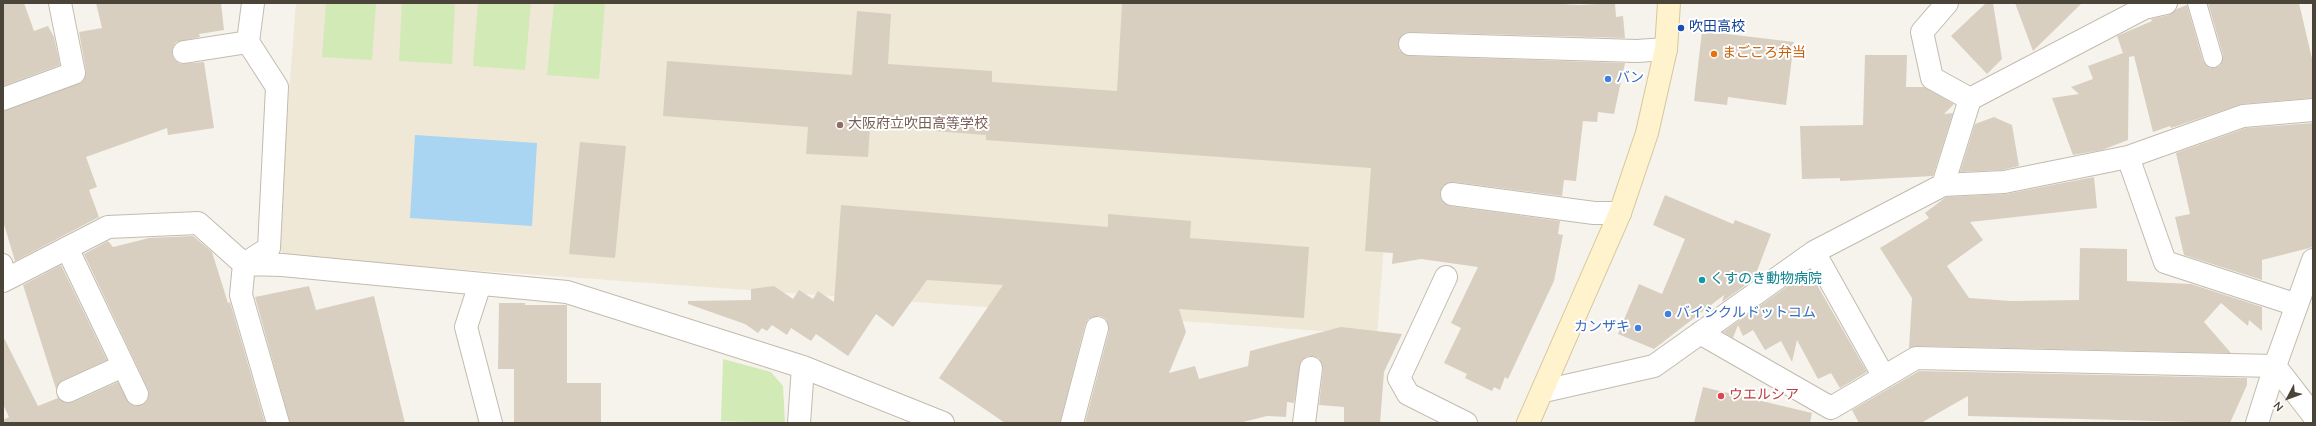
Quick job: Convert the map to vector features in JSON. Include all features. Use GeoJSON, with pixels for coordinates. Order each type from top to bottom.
{"type":"FeatureCollection","features":[{"type":"Feature","properties":{"kind":"street"},"geometry":{"type":"LineString","coordinates":[[3,99],[74,73],[60,3]]}},
{"type":"Feature","properties":{"kind":"street"},"geometry":{"type":"LineString","coordinates":[[244,264],[269,248],[277,87],[248,42],[253,3]]}},
{"type":"Feature","properties":{"kind":"street"},"geometry":{"type":"LineString","coordinates":[[1528,423],[1544,391],[1620,213],[1647,133],[1666,49],[1669,3]]}},
{"type":"Feature","properties":{"kind":"street"},"geometry":{"type":"LineString","coordinates":[[1947,3],[1922,32],[1932,78],[1970,99]]}},
{"type":"Feature","properties":{"kind":"street"},"geometry":{"type":"LineString","coordinates":[[1943,185],[1970,99],[2144,8],[2166,3]]}},
{"type":"Feature","properties":{"kind":"street"},"geometry":{"type":"LineString","coordinates":[[184,52],[248,42]]}},
{"type":"Feature","properties":{"kind":"street"},"geometry":{"type":"LineString","coordinates":[[1410,44],[1637,51],[1666,49]]}},
{"type":"Feature","properties":{"kind":"street"},"geometry":{"type":"LineString","coordinates":[[1544,391],[1654,366],[1814,252],[1943,185],[2004,182],[2128,157],[2243,116],[2313,110]]}},
{"type":"Feature","properties":{"kind":"street"},"geometry":{"type":"LineString","coordinates":[[2128,157],[2165,262],[2297,305]]}},
{"type":"Feature","properties":{"kind":"street"},"geometry":{"type":"LineString","coordinates":[[1452,194],[1594,213],[1620,213]]}},
{"type":"Feature","properties":{"kind":"street"},"geometry":{"type":"LineString","coordinates":[[5,274],[67,248],[108,227],[198,223],[244,264],[282,265],[567,292],[803,367],[943,423]]}},
{"type":"Feature","properties":{"kind":"street"},"geometry":{"type":"LineString","coordinates":[[67,248],[137,394]]}},
{"type":"Feature","properties":{"kind":"street"},"geometry":{"type":"LineString","coordinates":[[1814,252],[1884,377]]}},
{"type":"Feature","properties":{"kind":"street"},"geometry":{"type":"LineString","coordinates":[[2257,423],[2275,366],[2313,260]]}},
{"type":"Feature","properties":{"kind":"street"},"geometry":{"type":"LineString","coordinates":[[244,264],[241,295],[278,423]]}},
{"type":"Feature","properties":{"kind":"street"},"geometry":{"type":"LineString","coordinates":[[1446,276],[1399,378],[1408,394],[1466,423]]}},
{"type":"Feature","properties":{"kind":"street"},"geometry":{"type":"LineString","coordinates":[[480,284],[466,327],[491,423]]}},
{"type":"Feature","properties":{"kind":"street"},"geometry":{"type":"LineString","coordinates":[[1072,423],[1097,328]]}},
{"type":"Feature","properties":{"kind":"street"},"geometry":{"type":"LineString","coordinates":[[1700,333],[1831,408],[1916,358],[2275,366]]}},
{"type":"Feature","properties":{"kind":"street"},"geometry":{"type":"LineString","coordinates":[[68,391],[123,366]]}},
{"type":"Feature","properties":{"kind":"street"},"geometry":{"type":"LineString","coordinates":[[2275,366],[2313,415]]}},
{"type":"Feature","properties":{"kind":"street"},"geometry":{"type":"LineString","coordinates":[[800,423],[803,367]]}},
{"type":"Feature","properties":{"kind":"street"},"geometry":{"type":"LineString","coordinates":[[1304,423],[1310,368]]}},
{"type":"Feature","properties":{"kind":"lane"},"geometry":{"type":"LineString","coordinates":[[2197,3],[2213,58]]}},
{"type":"Feature","properties":{"kind":"shaded area","name":"大阪府立吹田高等学校"},"geometry":{"type":"Polygon","coordinates":[[[296,3],[1403,3],[1377,335],[286,257],[277,247],[296,3]]]}},
{"type":"Feature","properties":{"kind":"green space"},"geometry":{"type":"Polygon","coordinates":[[[326,3],[376,3],[372,60],[322,57],[326,3]]]}},
{"type":"Feature","properties":{"kind":"green space"},"geometry":{"type":"Polygon","coordinates":[[[402,3],[455,3],[452,64],[399,61],[402,3]]]}},
{"type":"Feature","properties":{"kind":"green space"},"geometry":{"type":"Polygon","coordinates":[[[478,3],[531,3],[525,70],[473,66],[478,3]]]}},
{"type":"Feature","properties":{"kind":"green space"},"geometry":{"type":"Polygon","coordinates":[[[554,3],[605,3],[599,79],[547,75],[554,3]]]}},
{"type":"Feature","properties":{"kind":"green space"},"geometry":{"type":"Polygon","coordinates":[[[723,359],[771,372],[783,386],[785,423],[721,421],[723,359]]]}},
{"type":"Feature","properties":{"kind":"water"},"geometry":{"type":"Polygon","coordinates":[[[415,135],[537,143],[532,226],[410,218],[415,135]]]}},
{"type":"Feature","properties":{"kind":"building"},"geometry":{"type":"Polygon","coordinates":[[[3,3],[24,3],[34,31],[48,26],[54,37],[60,65],[3,86],[3,3]]]}},
{"type":"Feature","properties":{"kind":"building"},"geometry":{"type":"Polygon","coordinates":[[[96,3],[221,3],[224,30],[199,34],[200,37],[176,42],[173,47],[172,54],[175,60],[180,64],[204,62],[214,128],[168,135],[167,128],[86,157],[97,187],[89,190],[99,217],[15,261],[3,221],[3,111],[83,81],[86,71],[79,32],[102,28],[96,3]]]}},
{"type":"Feature","properties":{"kind":"building"},"geometry":{"type":"Polygon","coordinates":[[[1122,3],[1543,3],[1579,5],[1615,3],[1616,17],[1623,16],[1625,38],[1410,32],[1404,33],[1398,43],[1399,50],[1410,56],[1625,63],[1614,114],[1598,112],[1597,122],[1583,121],[1576,181],[1564,180],[1562,196],[1454,182],[1447,183],[1440,192],[1441,199],[1450,206],[1560,221],[1558,234],[1563,235],[1554,281],[1508,379],[1505,377],[1500,390],[1494,387],[1492,391],[1465,378],[1467,374],[1444,363],[1461,328],[1451,323],[1478,267],[1421,259],[1392,264],[1393,253],[1365,251],[1371,168],[986,140],[986,135],[870,126],[868,157],[806,154],[808,127],[663,116],[667,61],[852,75],[857,11],[891,14],[888,64],[992,71],[992,82],[1117,91],[1122,3]]]}},
{"type":"Feature","properties":{"kind":"building"},"geometry":{"type":"Polygon","coordinates":[[[1986,3],[1993,3],[2002,59],[1987,74],[1951,36],[1986,3]]]}},
{"type":"Feature","properties":{"kind":"building"},"geometry":{"type":"Polygon","coordinates":[[[2015,3],[2082,3],[2033,51],[2015,3]]]}},
{"type":"Feature","properties":{"kind":"building"},"geometry":{"type":"Polygon","coordinates":[[[2208,3],[2299,3],[2313,63],[2313,98],[2242,104],[2171,128],[2170,126],[2153,132],[2134,56],[2129,57],[2128,140],[2102,150],[2073,155],[2052,98],[2079,94],[2071,87],[2093,79],[2088,66],[2123,53],[2117,36],[2152,21],[2151,19],[2169,15],[2177,9],[2187,5],[2203,61],[2210,68],[2220,66],[2223,55],[2208,3]]]}},
{"type":"Feature","properties":{"kind":"building"},"geometry":{"type":"Polygon","coordinates":[[[1702,31],[1794,42],[1786,105],[1728,97],[1727,105],[1694,101],[1702,31]]]}},
{"type":"Feature","properties":{"kind":"building"},"geometry":{"type":"Polygon","coordinates":[[[1865,55],[1907,55],[1906,87],[1924,87],[1954,104],[1944,114],[1953,113],[1933,176],[1840,181],[1840,178],[1802,179],[1800,126],[1863,125],[1865,55]]]}},
{"type":"Feature","properties":{"kind":"building"},"geometry":{"type":"Polygon","coordinates":[[[1994,117],[2012,125],[2019,166],[2002,170],[1960,172],[1975,124],[1994,117]]]}},
{"type":"Feature","properties":{"kind":"building"},"geometry":{"type":"Polygon","coordinates":[[[2313,123],[2313,247],[2262,260],[2262,280],[2184,255],[2175,217],[2190,214],[2176,153],[2246,128],[2313,123]]]}},
{"type":"Feature","properties":{"kind":"building"},"geometry":{"type":"Polygon","coordinates":[[[580,142],[626,146],[615,258],[569,254],[580,142]]]}},
{"type":"Feature","properties":{"kind":"building"},"geometry":{"type":"Polygon","coordinates":[[[2094,177],[2097,208],[1970,222],[1983,240],[1947,266],[1969,298],[2011,301],[2079,300],[2080,248],[2127,249],[2127,281],[2191,284],[2262,307],[2262,331],[2249,320],[2248,326],[2221,303],[2204,322],[2231,353],[1916,346],[1909,348],[1912,298],[1880,248],[1929,218],[1925,213],[1946,197],[2006,194],[2094,177]]]}},
{"type":"Feature","properties":{"kind":"building"},"geometry":{"type":"Polygon","coordinates":[[[1665,195],[1733,224],[1735,220],[1771,234],[1754,279],[1722,302],[1724,295],[1654,349],[1618,334],[1639,284],[1662,294],[1685,239],[1653,225],[1665,195]]]}},
{"type":"Feature","properties":{"kind":"building"},"geometry":{"type":"Polygon","coordinates":[[[841,205],[1108,227],[1108,214],[1191,221],[1190,238],[1309,247],[1304,318],[1179,309],[1186,332],[1169,373],[1195,366],[1199,379],[1248,366],[1250,351],[1341,327],[1402,334],[1384,372],[1380,423],[1344,423],[1344,407],[1319,405],[1323,369],[1319,358],[1312,356],[1306,357],[1301,361],[1294,403],[1287,402],[1286,417],[1267,416],[1239,423],[1085,423],[1109,331],[1106,319],[1100,316],[1088,319],[1085,325],[1060,423],[1005,423],[939,378],[1003,285],[927,280],[893,327],[876,314],[848,356],[816,334],[811,341],[791,328],[787,335],[772,325],[767,331],[762,328],[758,333],[745,324],[688,304],[688,301],[751,300],[751,289],[774,286],[793,299],[799,290],[813,299],[818,291],[834,302],[841,205]]]}},
{"type":"Feature","properties":{"kind":"building"},"geometry":{"type":"Polygon","coordinates":[[[193,236],[212,252],[228,303],[230,302],[265,423],[3,423],[3,420],[9,417],[3,404],[3,336],[38,406],[58,398],[66,403],[73,402],[118,382],[130,404],[136,406],[147,401],[149,395],[148,389],[84,254],[108,241],[113,247],[149,238],[193,236]]]}},
{"type":"Feature","properties":{"kind":"building"},"geometry":{"type":"Polygon","coordinates":[[[61,265],[107,360],[63,380],[56,389],[23,285],[61,265]]]}},
{"type":"Feature","properties":{"kind":"building"},"geometry":{"type":"Polygon","coordinates":[[[1809,271],[1867,372],[1840,388],[1831,373],[1818,379],[1797,340],[1792,362],[1781,341],[1765,350],[1753,330],[1743,336],[1738,325],[1733,338],[1723,332],[1809,271]]]}},
{"type":"Feature","properties":{"kind":"building"},"geometry":{"type":"Polygon","coordinates":[[[309,286],[316,310],[374,296],[405,423],[290,423],[255,297],[309,286]]]}},
{"type":"Feature","properties":{"kind":"building"},"geometry":{"type":"Polygon","coordinates":[[[499,303],[525,303],[525,305],[567,305],[567,383],[601,383],[601,423],[514,423],[514,369],[498,369],[499,303]]]}},
{"type":"Feature","properties":{"kind":"building"},"geometry":{"type":"Polygon","coordinates":[[[1919,371],[2247,378],[2247,385],[2230,423],[1968,416],[1968,396],[1921,423],[1859,423],[1852,410],[1919,371]]]}},
{"type":"Feature","properties":{"kind":"building","name":"ウエルシア"},"geometry":{"type":"Polygon","coordinates":[[[1703,387],[1812,413],[1810,423],[1694,423],[1703,387]]]}},
{"type":"Feature","properties":{"kind":"place","name":"吹田高校"},"geometry":{"type":"Point","coordinates":[1681,28]}},
{"type":"Feature","properties":{"kind":"place","name":"まごころ弁当"},"geometry":{"type":"Point","coordinates":[1714,54]}},
{"type":"Feature","properties":{"kind":"place","name":"バン"},"geometry":{"type":"Point","coordinates":[1608,79]}},
{"type":"Feature","properties":{"kind":"place","name":"大阪府立吹田高等学校"},"geometry":{"type":"Point","coordinates":[840,125]}},
{"type":"Feature","properties":{"kind":"place","name":"くすのき動物病院"},"geometry":{"type":"Point","coordinates":[1702,280]}},
{"type":"Feature","properties":{"kind":"place","name":"バイシクルドットコム"},"geometry":{"type":"Point","coordinates":[1668,314]}},
{"type":"Feature","properties":{"kind":"place","name":"カンザキ"},"geometry":{"type":"Point","coordinates":[1638,328]}},
{"type":"Feature","properties":{"kind":"place","name":"ウエルシア"},"geometry":{"type":"Point","coordinates":[1721,396]}}]}
